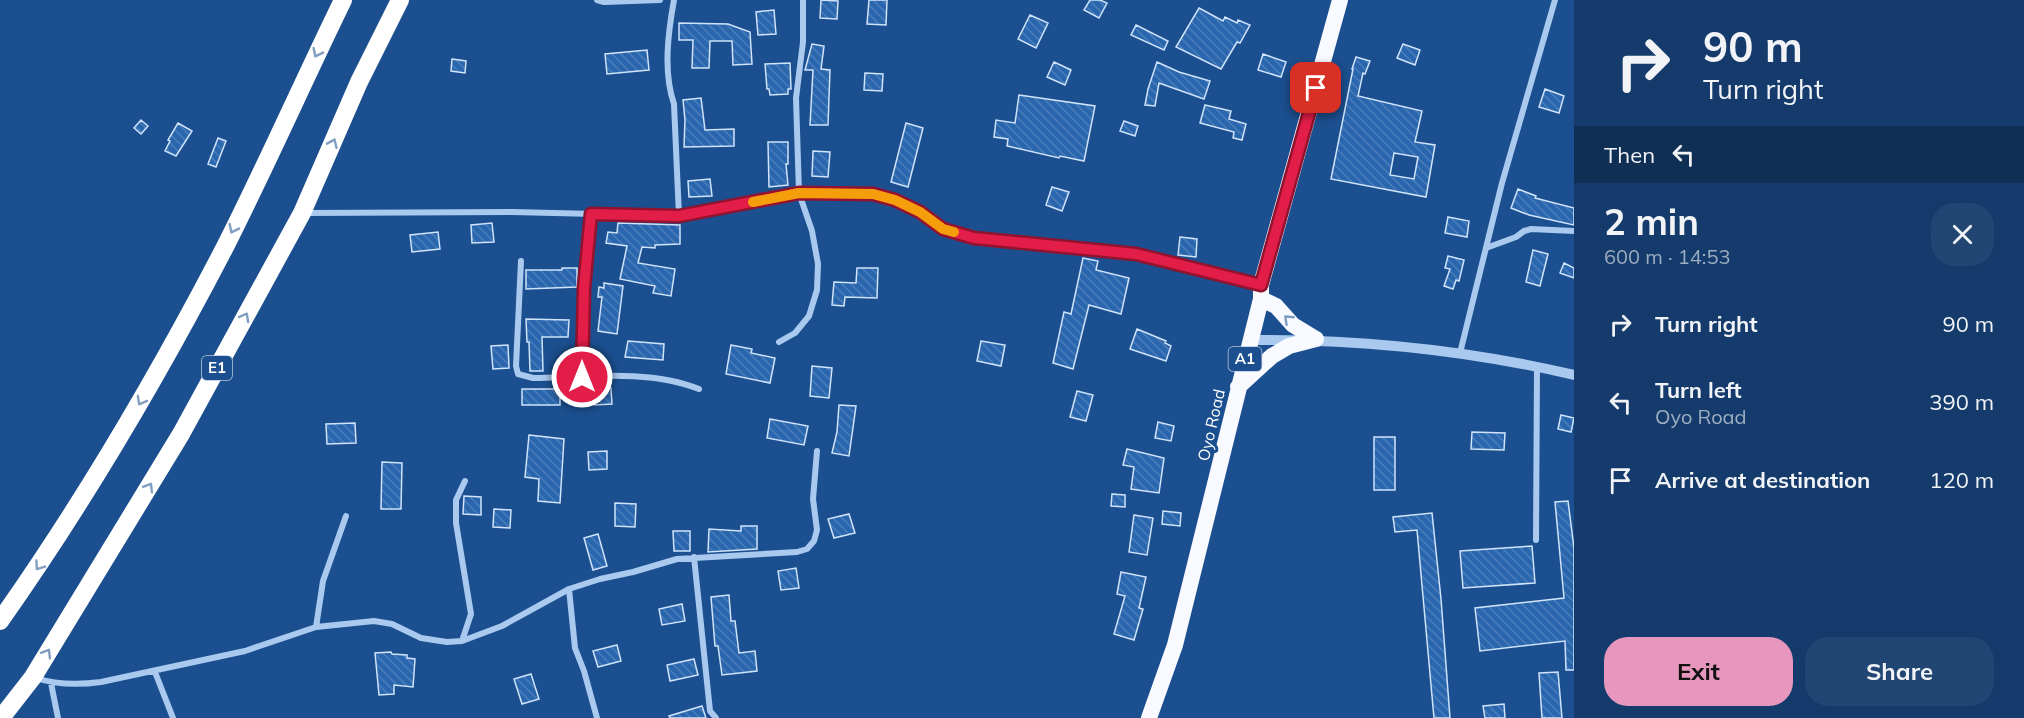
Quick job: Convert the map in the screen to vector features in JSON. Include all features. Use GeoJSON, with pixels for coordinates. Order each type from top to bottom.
{"type":"FeatureCollection","features":[{"type":"Feature","properties":{"kind":"highway"},"geometry":{"type":"LineString","coordinates":[[0,621],[48,554],[138,408],[225,246],[343,0]]}},
{"type":"Feature","properties":{"kind":"highway","name":"E1"},"geometry":{"type":"LineString","coordinates":[[2,718],[33,677],[181,434],[302,213],[360,82],[400,0]]}},
{"type":"Feature","properties":{"kind":"highway","name":"Oyo Road"},"geometry":{"type":"LineString","coordinates":[[1149,718],[1174,645],[1261,292],[1340,0]]}},
{"type":"Feature","properties":{"kind":"highway"},"geometry":{"type":"LineString","coordinates":[[1261,292],[1293,325],[1316,339]]}},
{"type":"Feature","properties":{"kind":"highway"},"geometry":{"type":"LineString","coordinates":[[1238,387],[1272,356],[1289,346],[1316,339]]}},
{"type":"Feature","properties":{"kind":"street"},"geometry":{"type":"LineString","coordinates":[[597,0],[604,2],[660,0]]}},
{"type":"Feature","properties":{"kind":"street"},"geometry":{"type":"LineString","coordinates":[[674,0],[669,25],[668,65],[669,91],[674,104],[679,216]]}},
{"type":"Feature","properties":{"kind":"street"},"geometry":{"type":"LineString","coordinates":[[779,342],[795,333],[809,316],[817,290],[818,264],[812,231],[799,193],[796,98],[804,42],[803,0]]}},
{"type":"Feature","properties":{"kind":"street"},"geometry":{"type":"LineString","coordinates":[[1460,353],[1502,183],[1555,0]]}},
{"type":"Feature","properties":{"kind":"street"},"geometry":{"type":"LineString","coordinates":[[302,213],[512,212],[679,216],[799,193],[873,194],[895,200],[920,212],[943,229],[974,238],[1136,254],[1261,292]]}},
{"type":"Feature","properties":{"kind":"street"},"geometry":{"type":"LineString","coordinates":[[582,377],[584,288],[591,214]]}},
{"type":"Feature","properties":{"kind":"street"},"geometry":{"type":"LineString","coordinates":[[1486,248],[1531,229],[1574,231]]}},
{"type":"Feature","properties":{"kind":"street"},"geometry":{"type":"LineString","coordinates":[[521,261],[516,366],[518,374],[533,378],[644,377],[680,381],[699,389]]}},
{"type":"Feature","properties":{"kind":"street"},"geometry":{"type":"LineString","coordinates":[[1249,340],[1316,339],[1460,353],[1538,366],[1574,375]]}},
{"type":"Feature","properties":{"kind":"street"},"geometry":{"type":"LineString","coordinates":[[1536,540],[1538,366]]}},
{"type":"Feature","properties":{"kind":"street"},"geometry":{"type":"LineString","coordinates":[[33,677],[51,683],[85,684],[155,672],[245,651],[316,627],[374,621],[392,624],[421,638],[447,642],[462,641],[502,627],[568,589],[600,579],[677,559],[797,552],[807,549],[814,541],[817,530],[813,498],[817,451]]}},
{"type":"Feature","properties":{"kind":"street"},"geometry":{"type":"LineString","coordinates":[[462,641],[471,614],[456,523],[456,500],[465,482]]}},
{"type":"Feature","properties":{"kind":"street"},"geometry":{"type":"LineString","coordinates":[[316,627],[324,581],[346,516]]}},
{"type":"Feature","properties":{"kind":"street"},"geometry":{"type":"LineString","coordinates":[[694,557],[710,711],[716,718]]}},
{"type":"Feature","properties":{"kind":"street"},"geometry":{"type":"LineString","coordinates":[[568,589],[575,648],[597,718]]}},
{"type":"Feature","properties":{"kind":"street"},"geometry":{"type":"LineString","coordinates":[[155,672],[173,718]]}},
{"type":"Feature","properties":{"kind":"street"},"geometry":{"type":"LineString","coordinates":[[51,683],[58,718]]}},
{"type":"Feature","properties":{"kind":"building"},"geometry":{"type":"Polygon","coordinates":[[[821,0],[838,1],[837,19],[820,18],[821,0]]]}},
{"type":"Feature","properties":{"kind":"building"},"geometry":{"type":"Polygon","coordinates":[[[869,0],[887,0],[886,25],[867,24],[869,0]]]}},
{"type":"Feature","properties":{"kind":"building"},"geometry":{"type":"Polygon","coordinates":[[[1090,0],[1107,3],[1099,18],[1084,10],[1090,0]]]}},
{"type":"Feature","properties":{"kind":"building"},"geometry":{"type":"Polygon","coordinates":[[[1199,8],[1223,21],[1225,17],[1237,23],[1238,20],[1250,25],[1221,69],[1176,47],[1199,8]]]}},
{"type":"Feature","properties":{"kind":"building"},"geometry":{"type":"Polygon","coordinates":[[[774,10],[776,34],[758,35],[756,12],[774,10]]]}},
{"type":"Feature","properties":{"kind":"building"},"geometry":{"type":"Polygon","coordinates":[[[1030,15],[1048,23],[1036,48],[1018,39],[1030,15]]]}},
{"type":"Feature","properties":{"kind":"building"},"geometry":{"type":"Polygon","coordinates":[[[679,23],[728,24],[750,32],[752,64],[733,65],[732,41],[710,41],[709,68],[692,68],[693,40],[679,40],[679,23]]]}},
{"type":"Feature","properties":{"kind":"building"},"geometry":{"type":"Polygon","coordinates":[[[1136,25],[1168,41],[1164,50],[1131,35],[1136,25]]]}},
{"type":"Feature","properties":{"kind":"building"},"geometry":{"type":"Polygon","coordinates":[[[812,44],[824,46],[821,69],[830,70],[828,125],[810,125],[813,70],[805,70],[812,44]]]}},
{"type":"Feature","properties":{"kind":"building"},"geometry":{"type":"Polygon","coordinates":[[[1403,44],[1420,50],[1415,65],[1397,58],[1403,44]]]}},
{"type":"Feature","properties":{"kind":"building"},"geometry":{"type":"Polygon","coordinates":[[[647,50],[649,70],[607,74],[605,54],[647,50]]]}},
{"type":"Feature","properties":{"kind":"building"},"geometry":{"type":"Polygon","coordinates":[[[1263,54],[1286,62],[1281,77],[1258,70],[1263,54]]]}},
{"type":"Feature","properties":{"kind":"building"},"geometry":{"type":"Polygon","coordinates":[[[1356,57],[1370,61],[1365,74],[1363,73],[1358,96],[1422,111],[1415,142],[1435,145],[1426,197],[1331,179],[1356,57]],[[1394,153],[1390,175],[1414,179],[1418,157],[1394,153]]]}},
{"type":"Feature","properties":{"kind":"building"},"geometry":{"type":"Polygon","coordinates":[[[452,59],[466,61],[465,73],[451,71],[452,59]]]}},
{"type":"Feature","properties":{"kind":"building"},"geometry":{"type":"Polygon","coordinates":[[[1054,62],[1071,70],[1065,85],[1047,77],[1054,62]]]}},
{"type":"Feature","properties":{"kind":"building"},"geometry":{"type":"Polygon","coordinates":[[[1157,62],[1179,72],[1210,81],[1204,99],[1159,83],[1155,106],[1145,105],[1157,62]]]}},
{"type":"Feature","properties":{"kind":"building"},"geometry":{"type":"Polygon","coordinates":[[[790,63],[791,89],[788,89],[788,94],[770,95],[767,89],[765,64],[790,63]]]}},
{"type":"Feature","properties":{"kind":"building"},"geometry":{"type":"Polygon","coordinates":[[[865,73],[883,74],[882,91],[864,90],[865,73]]]}},
{"type":"Feature","properties":{"kind":"building"},"geometry":{"type":"Polygon","coordinates":[[[1545,89],[1564,96],[1559,113],[1539,107],[1545,89]]]}},
{"type":"Feature","properties":{"kind":"building"},"geometry":{"type":"Polygon","coordinates":[[[1019,95],[1095,106],[1084,161],[1060,156],[1059,158],[1007,146],[1008,139],[994,137],[996,120],[1015,123],[1019,95]]]}},
{"type":"Feature","properties":{"kind":"building"},"geometry":{"type":"Polygon","coordinates":[[[701,98],[705,130],[734,129],[734,146],[684,147],[683,100],[701,98]]]}},
{"type":"Feature","properties":{"kind":"building"},"geometry":{"type":"Polygon","coordinates":[[[1205,105],[1231,111],[1229,119],[1246,124],[1242,140],[1233,138],[1234,132],[1200,123],[1205,105]]]}},
{"type":"Feature","properties":{"kind":"building"},"geometry":{"type":"Polygon","coordinates":[[[141,120],[148,126],[141,134],[134,128],[141,120]]]}},
{"type":"Feature","properties":{"kind":"building"},"geometry":{"type":"Polygon","coordinates":[[[1124,121],[1138,126],[1135,136],[1120,131],[1124,121]]]}},
{"type":"Feature","properties":{"kind":"building"},"geometry":{"type":"Polygon","coordinates":[[[178,123],[192,131],[176,156],[165,151],[170,141],[168,140],[178,123]]]}},
{"type":"Feature","properties":{"kind":"building"},"geometry":{"type":"Polygon","coordinates":[[[906,123],[923,128],[908,187],[891,182],[906,123]]]}},
{"type":"Feature","properties":{"kind":"building"},"geometry":{"type":"Polygon","coordinates":[[[218,138],[226,141],[216,167],[208,164],[218,138]]]}},
{"type":"Feature","properties":{"kind":"building"},"geometry":{"type":"Polygon","coordinates":[[[768,142],[788,142],[788,164],[786,164],[788,185],[769,187],[768,142]]]}},
{"type":"Feature","properties":{"kind":"building"},"geometry":{"type":"Polygon","coordinates":[[[813,151],[830,152],[828,177],[812,176],[813,151]]]}},
{"type":"Feature","properties":{"kind":"building"},"geometry":{"type":"Polygon","coordinates":[[[710,179],[712,196],[689,197],[688,181],[710,179]]]}},
{"type":"Feature","properties":{"kind":"building"},"geometry":{"type":"Polygon","coordinates":[[[1052,187],[1069,192],[1062,211],[1046,205],[1052,187]]]}},
{"type":"Feature","properties":{"kind":"building"},"geometry":{"type":"Polygon","coordinates":[[[1518,189],[1536,196],[1535,198],[1574,208],[1574,225],[1529,215],[1511,208],[1518,189]]]}},
{"type":"Feature","properties":{"kind":"building"},"geometry":{"type":"Polygon","coordinates":[[[1448,217],[1469,221],[1467,237],[1445,233],[1448,217]]]}},
{"type":"Feature","properties":{"kind":"building"},"geometry":{"type":"Polygon","coordinates":[[[492,223],[494,242],[472,243],[471,225],[492,223]]]}},
{"type":"Feature","properties":{"kind":"building"},"geometry":{"type":"Polygon","coordinates":[[[618,223],[680,225],[680,244],[655,245],[655,248],[642,247],[638,263],[675,269],[671,296],[653,293],[655,286],[620,279],[627,246],[606,243],[608,232],[617,233],[618,223]]]}},
{"type":"Feature","properties":{"kind":"building"},"geometry":{"type":"Polygon","coordinates":[[[438,232],[440,249],[412,252],[410,235],[438,232]]]}},
{"type":"Feature","properties":{"kind":"building"},"geometry":{"type":"Polygon","coordinates":[[[1180,237],[1197,239],[1196,257],[1178,255],[1180,237]]]}},
{"type":"Feature","properties":{"kind":"building"},"geometry":{"type":"Polygon","coordinates":[[[1533,250],[1548,254],[1540,286],[1526,282],[1533,250]]]}},
{"type":"Feature","properties":{"kind":"building"},"geometry":{"type":"Polygon","coordinates":[[[1448,256],[1464,260],[1459,281],[1456,280],[1453,289],[1444,286],[1450,269],[1445,268],[1448,256]]]}},
{"type":"Feature","properties":{"kind":"building"},"geometry":{"type":"Polygon","coordinates":[[[1083,258],[1098,261],[1096,270],[1129,278],[1121,314],[1089,305],[1073,369],[1053,363],[1064,312],[1071,314],[1083,258]]]}},
{"type":"Feature","properties":{"kind":"building"},"geometry":{"type":"Polygon","coordinates":[[[1564,263],[1574,268],[1574,278],[1560,273],[1564,263]]]}},
{"type":"Feature","properties":{"kind":"building"},"geometry":{"type":"Polygon","coordinates":[[[562,268],[577,268],[577,287],[526,289],[526,270],[562,270],[562,268]]]}},
{"type":"Feature","properties":{"kind":"building"},"geometry":{"type":"Polygon","coordinates":[[[857,268],[878,268],[877,298],[845,297],[844,306],[832,305],[834,282],[856,283],[857,268]]]}},
{"type":"Feature","properties":{"kind":"building"},"geometry":{"type":"Polygon","coordinates":[[[604,283],[623,286],[617,334],[598,331],[602,297],[598,297],[599,287],[604,288],[604,283]]]}},
{"type":"Feature","properties":{"kind":"building"},"geometry":{"type":"Polygon","coordinates":[[[526,319],[569,320],[568,337],[542,337],[543,371],[530,371],[526,319]]]}},
{"type":"Feature","properties":{"kind":"building"},"geometry":{"type":"Polygon","coordinates":[[[1137,329],[1166,341],[1165,343],[1171,346],[1166,361],[1130,349],[1137,329]]]}},
{"type":"Feature","properties":{"kind":"building"},"geometry":{"type":"Polygon","coordinates":[[[628,341],[664,344],[663,360],[625,357],[628,341]]]}},
{"type":"Feature","properties":{"kind":"building"},"geometry":{"type":"Polygon","coordinates":[[[981,341],[1005,345],[1001,366],[977,361],[981,341]]]}},
{"type":"Feature","properties":{"kind":"building"},"geometry":{"type":"Polygon","coordinates":[[[508,345],[509,368],[493,369],[491,346],[508,345]]]}},
{"type":"Feature","properties":{"kind":"building"},"geometry":{"type":"Polygon","coordinates":[[[731,345],[752,349],[751,353],[775,358],[770,383],[726,374],[731,345]]]}},
{"type":"Feature","properties":{"kind":"building"},"geometry":{"type":"Polygon","coordinates":[[[812,366],[832,368],[829,398],[810,396],[812,366]]]}},
{"type":"Feature","properties":{"kind":"building"},"geometry":{"type":"Polygon","coordinates":[[[611,388],[612,404],[595,405],[594,389],[611,388]]]}},
{"type":"Feature","properties":{"kind":"building"},"geometry":{"type":"Polygon","coordinates":[[[522,389],[560,389],[560,405],[522,405],[522,389]]]}},
{"type":"Feature","properties":{"kind":"building"},"geometry":{"type":"Polygon","coordinates":[[[1077,391],[1093,395],[1086,421],[1070,417],[1077,391]]]}},
{"type":"Feature","properties":{"kind":"building"},"geometry":{"type":"Polygon","coordinates":[[[839,405],[856,406],[849,456],[832,453],[837,432],[839,405]]]}},
{"type":"Feature","properties":{"kind":"building"},"geometry":{"type":"Polygon","coordinates":[[[1561,415],[1574,418],[1571,432],[1558,429],[1561,415]]]}},
{"type":"Feature","properties":{"kind":"building"},"geometry":{"type":"Polygon","coordinates":[[[770,419],[808,426],[804,445],[767,438],[770,419]]]}},
{"type":"Feature","properties":{"kind":"building"},"geometry":{"type":"Polygon","coordinates":[[[1158,422],[1174,426],[1171,441],[1155,438],[1158,422]]]}},
{"type":"Feature","properties":{"kind":"building"},"geometry":{"type":"Polygon","coordinates":[[[355,423],[356,443],[327,444],[326,424],[355,423]]]}},
{"type":"Feature","properties":{"kind":"building"},"geometry":{"type":"Polygon","coordinates":[[[1472,432],[1505,433],[1504,450],[1471,449],[1472,432]]]}},
{"type":"Feature","properties":{"kind":"building"},"geometry":{"type":"Polygon","coordinates":[[[529,435],[564,439],[560,503],[538,501],[539,479],[525,477],[529,435]]]}},
{"type":"Feature","properties":{"kind":"building"},"geometry":{"type":"Polygon","coordinates":[[[1374,437],[1395,437],[1395,490],[1374,490],[1374,437]]]}},
{"type":"Feature","properties":{"kind":"building"},"geometry":{"type":"Polygon","coordinates":[[[1127,449],[1164,458],[1159,493],[1131,489],[1134,467],[1123,465],[1127,449]]]}},
{"type":"Feature","properties":{"kind":"building"},"geometry":{"type":"Polygon","coordinates":[[[607,451],[607,469],[589,470],[588,452],[607,451]]]}},
{"type":"Feature","properties":{"kind":"building"},"geometry":{"type":"Polygon","coordinates":[[[382,462],[402,463],[401,509],[381,509],[382,462]]]}},
{"type":"Feature","properties":{"kind":"building"},"geometry":{"type":"Polygon","coordinates":[[[1112,494],[1125,495],[1125,507],[1111,506],[1112,494]]]}},
{"type":"Feature","properties":{"kind":"building"},"geometry":{"type":"Polygon","coordinates":[[[464,496],[481,497],[481,515],[463,514],[464,496]]]}},
{"type":"Feature","properties":{"kind":"building"},"geometry":{"type":"Polygon","coordinates":[[[1568,501],[1574,548],[1574,670],[1566,670],[1565,641],[1480,651],[1475,608],[1564,598],[1555,502],[1568,501]]]}},
{"type":"Feature","properties":{"kind":"building"},"geometry":{"type":"Polygon","coordinates":[[[615,503],[636,504],[635,527],[615,526],[615,503]]]}},
{"type":"Feature","properties":{"kind":"building"},"geometry":{"type":"Polygon","coordinates":[[[494,509],[511,510],[510,528],[493,527],[494,509]]]}},
{"type":"Feature","properties":{"kind":"building"},"geometry":{"type":"Polygon","coordinates":[[[1163,511],[1181,513],[1180,526],[1162,524],[1163,511]]]}},
{"type":"Feature","properties":{"kind":"building"},"geometry":{"type":"Polygon","coordinates":[[[1432,513],[1450,718],[1434,718],[1417,530],[1395,532],[1393,517],[1432,513]]]}},
{"type":"Feature","properties":{"kind":"building"},"geometry":{"type":"Polygon","coordinates":[[[849,514],[855,533],[834,538],[828,519],[849,514]]]}},
{"type":"Feature","properties":{"kind":"building"},"geometry":{"type":"Polygon","coordinates":[[[1134,515],[1153,518],[1147,555],[1129,552],[1134,515]]]}},
{"type":"Feature","properties":{"kind":"building"},"geometry":{"type":"Polygon","coordinates":[[[741,526],[757,526],[757,549],[708,552],[709,529],[741,531],[741,526]]]}},
{"type":"Feature","properties":{"kind":"building"},"geometry":{"type":"Polygon","coordinates":[[[673,531],[690,531],[690,551],[674,551],[673,531]]]}},
{"type":"Feature","properties":{"kind":"building"},"geometry":{"type":"Polygon","coordinates":[[[598,534],[607,566],[593,570],[584,538],[598,534]]]}},
{"type":"Feature","properties":{"kind":"building"},"geometry":{"type":"Polygon","coordinates":[[[1532,546],[1535,583],[1463,588],[1460,551],[1532,546]]]}},
{"type":"Feature","properties":{"kind":"building"},"geometry":{"type":"Polygon","coordinates":[[[796,568],[799,588],[781,590],[778,571],[796,568]]]}},
{"type":"Feature","properties":{"kind":"building"},"geometry":{"type":"Polygon","coordinates":[[[1121,572],[1146,577],[1139,608],[1143,609],[1134,640],[1114,634],[1125,596],[1117,594],[1121,572]]]}},
{"type":"Feature","properties":{"kind":"building"},"geometry":{"type":"Polygon","coordinates":[[[729,595],[731,621],[735,621],[739,653],[755,651],[757,671],[722,675],[718,646],[715,646],[711,597],[729,595]]]}},
{"type":"Feature","properties":{"kind":"building"},"geometry":{"type":"Polygon","coordinates":[[[682,604],[685,621],[662,625],[659,609],[682,604]]]}},
{"type":"Feature","properties":{"kind":"building"},"geometry":{"type":"Polygon","coordinates":[[[617,645],[621,661],[598,667],[593,651],[617,645]]]}},
{"type":"Feature","properties":{"kind":"building"},"geometry":{"type":"Polygon","coordinates":[[[391,652],[415,659],[413,687],[394,685],[394,694],[379,695],[375,653],[391,652]]]}},
{"type":"Feature","properties":{"kind":"building"},"geometry":{"type":"Polygon","coordinates":[[[694,659],[698,675],[670,681],[667,665],[694,659]]]}},
{"type":"Feature","properties":{"kind":"building"},"geometry":{"type":"Polygon","coordinates":[[[1558,672],[1562,718],[1542,718],[1539,673],[1558,672]]]}},
{"type":"Feature","properties":{"kind":"building"},"geometry":{"type":"Polygon","coordinates":[[[531,674],[539,699],[522,704],[514,679],[531,674]]]}},
{"type":"Feature","properties":{"kind":"building"},"geometry":{"type":"Polygon","coordinates":[[[1504,704],[1505,718],[1485,718],[1483,706],[1504,704]]]}},
{"type":"Feature","properties":{"kind":"building"},"geometry":{"type":"Polygon","coordinates":[[[702,706],[706,718],[670,718],[669,716],[702,706]]]}},
{"type":"Feature","properties":{"kind":"slow traffic"},"geometry":{"type":"LineString","coordinates":[[753,202],[799,193],[873,194],[895,200],[920,212],[943,229],[954,232]]}},
{"type":"Feature","properties":{"kind":"route"},"geometry":{"type":"LineString","coordinates":[[582,377],[584,288],[591,214],[679,216],[799,193],[873,194],[895,200],[920,212],[943,229],[974,238],[1136,254],[1261,285],[1316,88]]}}]}
